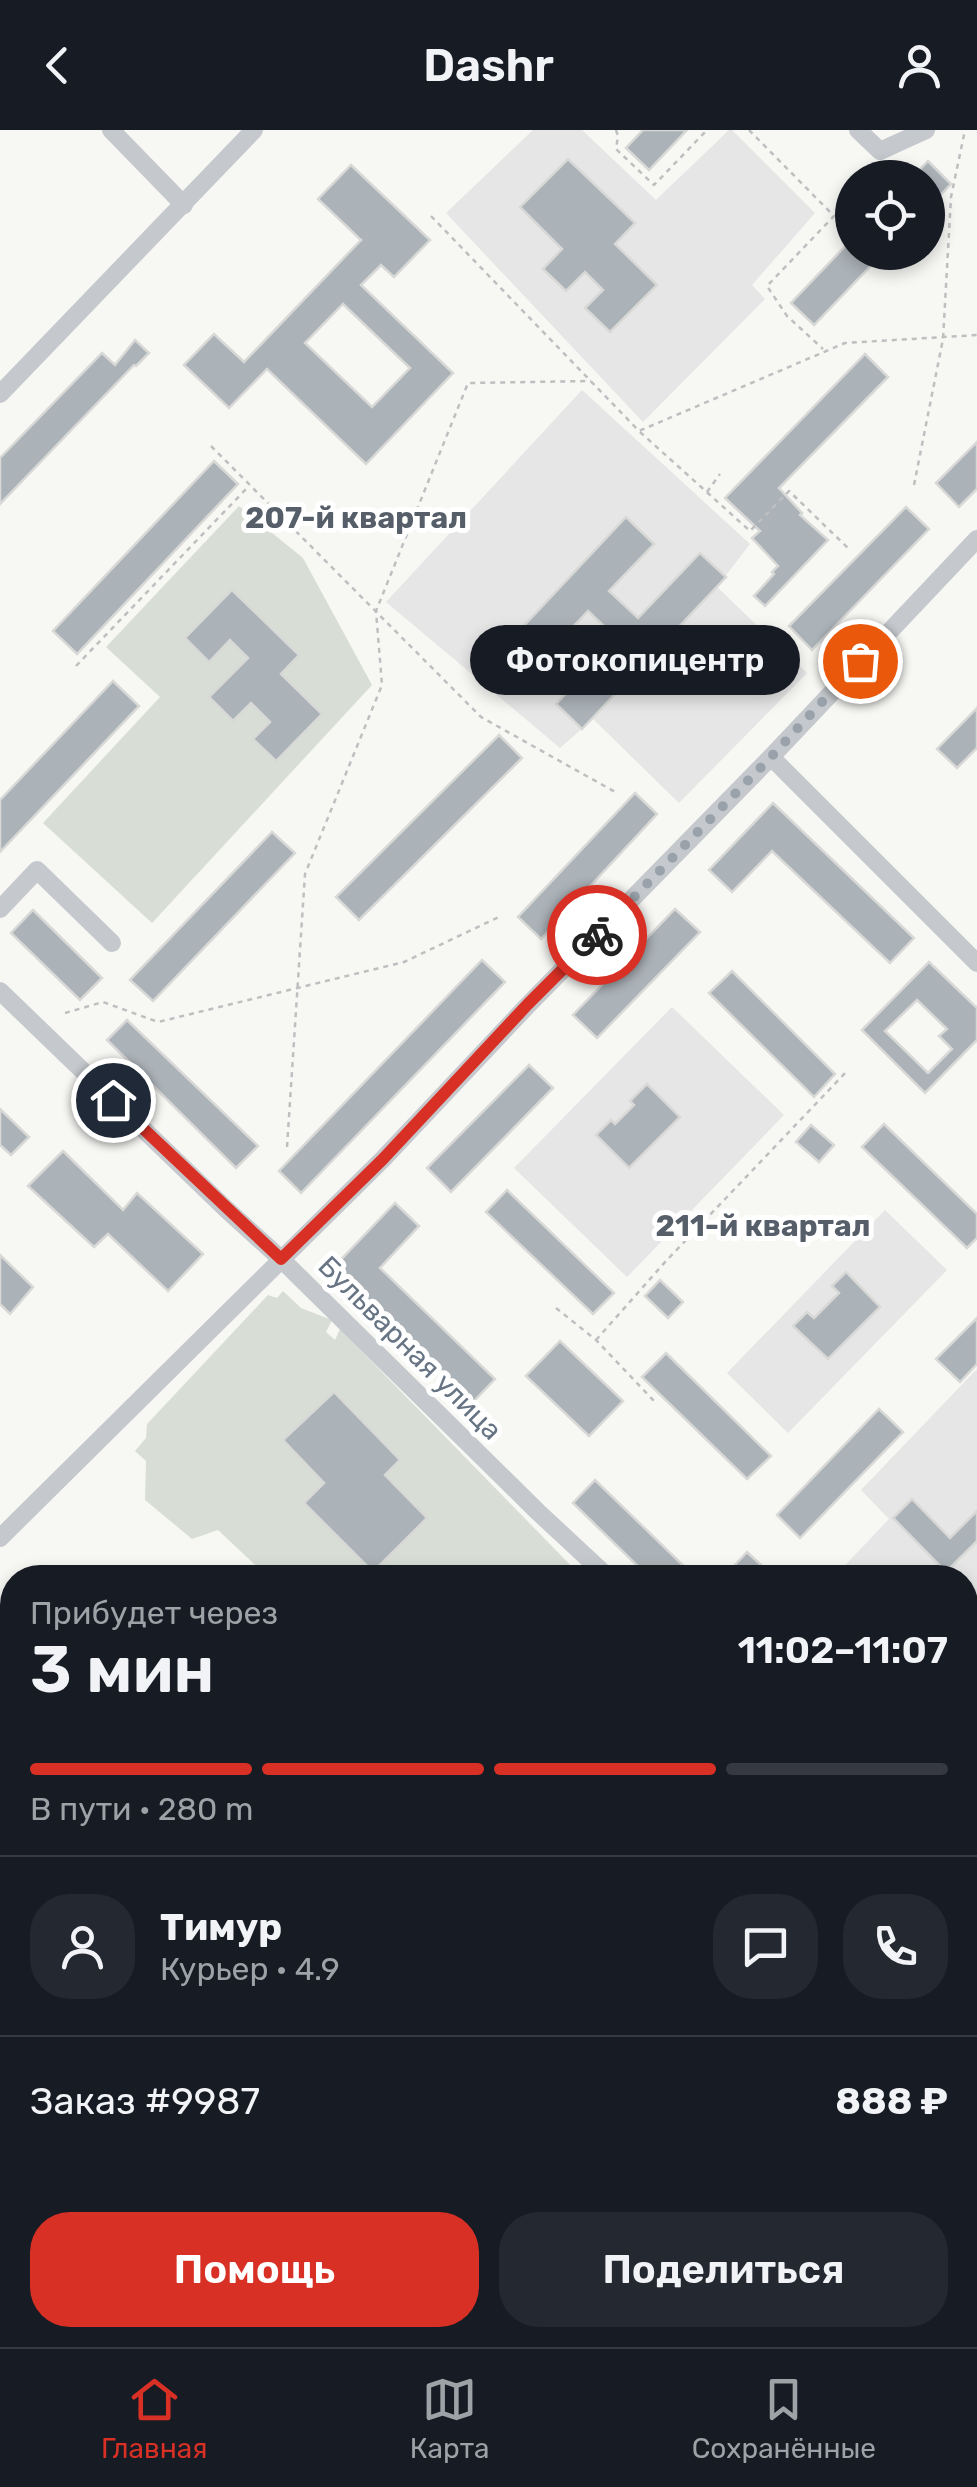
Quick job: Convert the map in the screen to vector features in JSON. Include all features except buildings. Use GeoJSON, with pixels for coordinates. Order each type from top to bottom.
{"type":"FeatureCollection","features":[{"type":"Feature","properties":{"kind":"street"},"geometry":{"type":"LineString","coordinates":[[111,130],[184,206]]}},
{"type":"Feature","properties":{"kind":"street"},"geometry":{"type":"LineString","coordinates":[[0,394],[254,130]]}},
{"type":"Feature","properties":{"kind":"street"},"geometry":{"type":"LineString","coordinates":[[858,130],[880,152],[926,130]]}},
{"type":"Feature","properties":{"kind":"street"},"geometry":{"type":"LineString","coordinates":[[0,1538],[383,1159],[977,539]]}},
{"type":"Feature","properties":{"kind":"street"},"geometry":{"type":"LineString","coordinates":[[771,757],[977,963]]}},
{"type":"Feature","properties":{"kind":"street"},"geometry":{"type":"LineString","coordinates":[[0,909],[36,870],[112,944]]}},
{"type":"Feature","properties":{"kind":"street","name":"Бульварная улица"},"geometry":{"type":"LineString","coordinates":[[0,991],[595,1565]]}},
{"type":"Feature","properties":{"kind":"path"},"geometry":{"type":"LineString","coordinates":[[616,130],[616,149],[654,185],[707,130]]}},
{"type":"Feature","properties":{"kind":"path"},"geometry":{"type":"LineString","coordinates":[[749,130],[834,216],[767,286],[787,316],[826,352]]}},
{"type":"Feature","properties":{"kind":"path"},"geometry":{"type":"LineString","coordinates":[[914,486],[942,339],[951,198],[965,130]]}},
{"type":"Feature","properties":{"kind":"path"},"geometry":{"type":"LineString","coordinates":[[431,216],[639,431],[750,531],[789,491],[850,550]]}},
{"type":"Feature","properties":{"kind":"path"},"geometry":{"type":"LineString","coordinates":[[639,431],[845,343],[977,336]]}},
{"type":"Feature","properties":{"kind":"path"},"geometry":{"type":"LineString","coordinates":[[288,1147],[306,874],[382,686],[376,611],[468,383],[591,381]]}},
{"type":"Feature","properties":{"kind":"path"},"geometry":{"type":"LineString","coordinates":[[211,446],[481,717],[617,793]]}},
{"type":"Feature","properties":{"kind":"path"},"geometry":{"type":"LineString","coordinates":[[706,492],[720,474]]}},
{"type":"Feature","properties":{"kind":"path"},"geometry":{"type":"LineString","coordinates":[[76,666],[250,485]]}},
{"type":"Feature","properties":{"kind":"path"},"geometry":{"type":"LineString","coordinates":[[64,1012],[104,1002],[158,1022],[404,962],[501,916]]}},
{"type":"Feature","properties":{"kind":"path"},"geometry":{"type":"LineString","coordinates":[[596,1340],[848,1070]]}},
{"type":"Feature","properties":{"kind":"path"},"geometry":{"type":"LineString","coordinates":[[556,1308],[596,1340],[654,1401]]}},
{"type":"Feature","properties":{"kind":"shaded area"},"geometry":{"type":"Polygon","coordinates":[[[533,130],[582,130],[656,200],[732,130],[815,213],[752,285],[765,299],[643,422],[446,213],[533,130]]]}},
{"type":"Feature","properties":{"kind":"shaded area"},"geometry":{"type":"Polygon","coordinates":[[[582,390],[750,544],[717,587],[807,673],[679,803],[593,719],[560,748],[386,602],[582,390]]]}},
{"type":"Feature","properties":{"kind":"shaded area"},"geometry":{"type":"Polygon","coordinates":[[[239,506],[303,558],[372,685],[152,923],[43,823],[160,697],[106,647],[239,506]]]}},
{"type":"Feature","properties":{"kind":"shaded area"},"geometry":{"type":"Polygon","coordinates":[[[672,1007],[784,1115],[627,1277],[514,1168],[672,1007]]]}},
{"type":"Feature","properties":{"kind":"shaded area"},"geometry":{"type":"Polygon","coordinates":[[[885,1210],[947,1270],[788,1433],[727,1373],[885,1210]]]}},
{"type":"Feature","properties":{"kind":"shaded area"},"geometry":{"type":"Polygon","coordinates":[[[283,1291],[301,1308],[332,1320],[326,1332],[335,1340],[340,1329],[570,1565],[255,1565],[218,1530],[192,1539],[145,1500],[146,1461],[135,1451],[146,1438],[147,1424],[268,1295],[277,1298],[283,1291]]]}},
{"type":"Feature","properties":{"kind":"shaded area"},"geometry":{"type":"Polygon","coordinates":[[[977,1369],[977,1565],[845,1565],[889,1519],[861,1490],[977,1369]]]}},
{"type":"Feature","properties":{"kind":"way so far"},"geometry":{"type":"LineString","coordinates":[[597,935],[860,661]]}},
{"type":"Feature","properties":{"kind":"place","name":"Фотокопицентр"},"geometry":{"type":"Point","coordinates":[860,661]}},
{"type":"Feature","properties":{"kind":"district","name":"207-й квартал"},"geometry":{"type":"Point","coordinates":[356,518]}},
{"type":"Feature","properties":{"kind":"district","name":"211-й квартал"},"geometry":{"type":"Point","coordinates":[763,1226]}},
{"type":"Feature","properties":{"kind":"route"},"geometry":{"type":"LineString","coordinates":[[113,1100],[281,1259],[383,1159],[597,935]]}}]}
